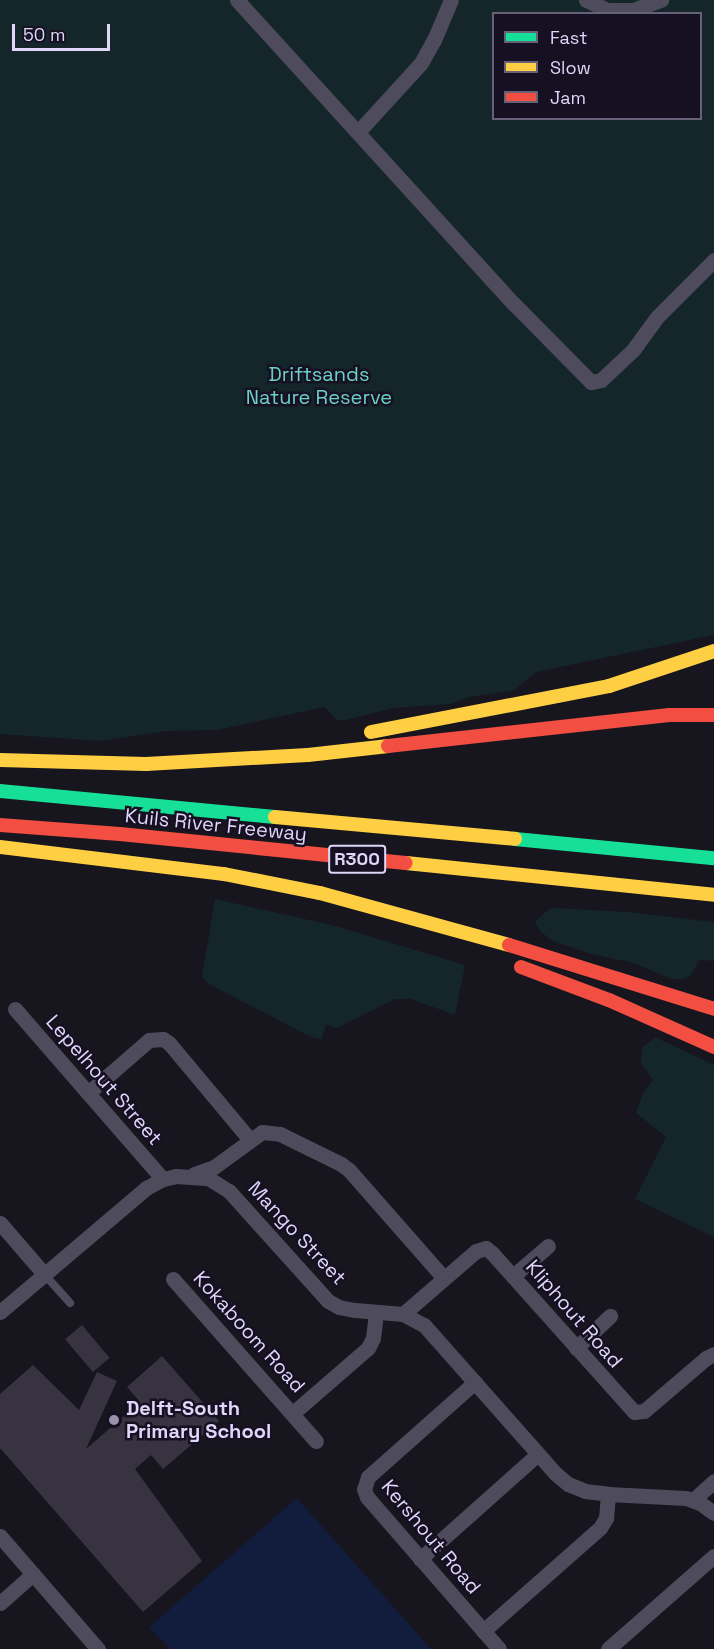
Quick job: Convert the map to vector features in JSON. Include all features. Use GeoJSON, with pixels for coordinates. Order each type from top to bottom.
{"type":"FeatureCollection","features":[{"type":"Feature","properties":{"kind":"highway"},"geometry":{"type":"LineString","coordinates":[[228,759],[609,686],[714,651]]}},
{"type":"Feature","properties":{"kind":"highway"},"geometry":{"type":"LineString","coordinates":[[0,760],[146,764],[308,755],[669,715],[714,715]]}},
{"type":"Feature","properties":{"kind":"highway","name":"Kuils River Freeway"},"geometry":{"type":"LineString","coordinates":[[0,791],[714,858]]}},
{"type":"Feature","properties":{"kind":"highway","name":"Kuils River Freeway"},"geometry":{"type":"LineString","coordinates":[[0,825],[120,834],[714,895]]}},
{"type":"Feature","properties":{"kind":"highway"},"geometry":{"type":"LineString","coordinates":[[0,847],[243,877],[355,901],[454,928],[714,1009]]}},
{"type":"Feature","properties":{"kind":"highway"},"geometry":{"type":"LineString","coordinates":[[156,867],[314,902],[461,946]]}},
{"type":"Feature","properties":{"kind":"highway"},"geometry":{"type":"LineString","coordinates":[[502,961],[609,1000],[714,1047]]}},
{"type":"Feature","properties":{"kind":"street"},"geometry":{"type":"LineString","coordinates":[[237,0],[514,304],[591,382],[601,380],[633,350],[657,317],[714,260]]}},
{"type":"Feature","properties":{"kind":"street"},"geometry":{"type":"LineString","coordinates":[[358,132],[421,63],[434,40],[451,0]]}},
{"type":"Feature","properties":{"kind":"street"},"geometry":{"type":"LineString","coordinates":[[586,0],[607,10],[633,10],[661,0]]}},
{"type":"Feature","properties":{"kind":"street","name":"Lepelhout Street"},"geometry":{"type":"LineString","coordinates":[[15,1009],[162,1179]]}},
{"type":"Feature","properties":{"kind":"street"},"geometry":{"type":"LineString","coordinates":[[88,1093],[149,1040],[163,1039],[169,1043],[250,1140]]}},
{"type":"Feature","properties":{"kind":"street"},"geometry":{"type":"LineString","coordinates":[[188,1176],[214,1167],[262,1132],[276,1132],[341,1164],[444,1278]]}},
{"type":"Feature","properties":{"kind":"street","name":"Mango Street"},"geometry":{"type":"LineString","coordinates":[[0,1312],[134,1198],[162,1179],[188,1176],[208,1178],[229,1191],[328,1300],[339,1307],[404,1314],[424,1325],[556,1474],[576,1488],[608,1494],[693,1500],[714,1513]]}},
{"type":"Feature","properties":{"kind":"street"},"geometry":{"type":"LineString","coordinates":[[0,1223],[44,1274]]}},
{"type":"Feature","properties":{"kind":"street"},"geometry":{"type":"LineString","coordinates":[[513,1276],[548,1246]]}},
{"type":"Feature","properties":{"kind":"street","name":"Kliphout Road"},"geometry":{"type":"LineString","coordinates":[[404,1314],[482,1248],[489,1250],[630,1408],[639,1413],[645,1411],[706,1358],[714,1354]]}},
{"type":"Feature","properties":{"kind":"street","name":"Kokaboom Road"},"geometry":{"type":"LineString","coordinates":[[173,1279],[293,1413],[316,1442]]}},
{"type":"Feature","properties":{"kind":"street","name":"Kokaboom Road"},"geometry":{"type":"LineString","coordinates":[[293,1413],[368,1348],[373,1338],[376,1312]]}},
{"type":"Feature","properties":{"kind":"street"},"geometry":{"type":"LineString","coordinates":[[576,1348],[610,1316]]}},
{"type":"Feature","properties":{"kind":"street","name":"Kershout Road"},"geometry":{"type":"LineString","coordinates":[[475,1382],[368,1477],[364,1484],[367,1497],[499,1649]]}},
{"type":"Feature","properties":{"kind":"street"},"geometry":{"type":"LineString","coordinates":[[420,1559],[538,1454]]}},
{"type":"Feature","properties":{"kind":"street"},"geometry":{"type":"LineString","coordinates":[[693,1500],[714,1481]]}},
{"type":"Feature","properties":{"kind":"street"},"geometry":{"type":"LineString","coordinates":[[483,1631],[600,1528],[606,1518],[608,1494]]}},
{"type":"Feature","properties":{"kind":"street"},"geometry":{"type":"LineString","coordinates":[[0,1536],[96,1648]]}},
{"type":"Feature","properties":{"kind":"street"},"geometry":{"type":"LineString","coordinates":[[608,1649],[714,1556]]}},
{"type":"Feature","properties":{"kind":"street"},"geometry":{"type":"LineString","coordinates":[[0,1603],[33,1574]]}},
{"type":"Feature","properties":{"kind":"lane"},"geometry":{"type":"LineString","coordinates":[[44,1274],[70,1303]]}},
{"type":"Feature","properties":{"kind":"green space","name":"Driftsands Nature Reserve"},"geometry":{"type":"Polygon","coordinates":[[[0,0],[714,0],[714,635],[536,672],[515,690],[469,697],[451,704],[393,708],[342,721],[336,719],[325,707],[217,730],[166,731],[100,741],[0,734],[0,0]]]}},
{"type":"Feature","properties":{"kind":"green space"},"geometry":{"type":"Polygon","coordinates":[[[215,899],[332,925],[465,965],[455,1015],[411,999],[395,999],[337,1028],[326,1025],[321,1039],[311,1037],[209,984],[202,977],[215,899]]]}},
{"type":"Feature","properties":{"kind":"green space"},"geometry":{"type":"Polygon","coordinates":[[[549,909],[628,912],[714,922],[714,961],[700,960],[690,976],[684,979],[671,979],[634,963],[591,954],[553,941],[541,932],[535,922],[549,909]]]}},
{"type":"Feature","properties":{"kind":"green space"},"geometry":{"type":"Polygon","coordinates":[[[655,1037],[714,1065],[714,1237],[635,1199],[666,1137],[636,1113],[643,1093],[653,1080],[641,1063],[642,1048],[655,1037]]]}},
{"type":"Feature","properties":{"kind":"water"},"geometry":{"type":"Polygon","coordinates":[[[297,1498],[431,1649],[170,1649],[149,1627],[297,1498]]]}},
{"type":"Feature","properties":{"kind":"building"},"geometry":{"type":"Polygon","coordinates":[[[82,1325],[110,1358],[93,1372],[65,1339],[82,1325]]]}},
{"type":"Feature","properties":{"kind":"building"},"geometry":{"type":"Polygon","coordinates":[[[162,1356],[219,1421],[163,1469],[151,1455],[135,1469],[202,1561],[143,1612],[0,1448],[0,1394],[33,1365],[79,1410],[97,1372],[117,1381],[86,1449],[140,1402],[127,1387],[162,1356]]]}},
{"type":"Feature","properties":{"kind":"traffic: fast"},"geometry":{"type":"LineString","coordinates":[[0,791],[275,817]]}},
{"type":"Feature","properties":{"kind":"traffic: fast"},"geometry":{"type":"LineString","coordinates":[[515,839],[714,858]]}},
{"type":"Feature","properties":{"kind":"traffic: slow"},"geometry":{"type":"LineString","coordinates":[[371,732],[609,686],[714,651]]}},
{"type":"Feature","properties":{"kind":"traffic: slow"},"geometry":{"type":"LineString","coordinates":[[0,760],[146,764],[308,755],[388,746]]}},
{"type":"Feature","properties":{"kind":"traffic: slow"},"geometry":{"type":"LineString","coordinates":[[275,817],[515,839]]}},
{"type":"Feature","properties":{"kind":"traffic: slow"},"geometry":{"type":"LineString","coordinates":[[0,847],[224,874],[320,893],[509,945]]}},
{"type":"Feature","properties":{"kind":"traffic: slow"},"geometry":{"type":"LineString","coordinates":[[406,863],[714,895]]}},
{"type":"Feature","properties":{"kind":"traffic: jam"},"geometry":{"type":"LineString","coordinates":[[388,746],[669,715],[714,715]]}},
{"type":"Feature","properties":{"kind":"traffic: jam"},"geometry":{"type":"LineString","coordinates":[[0,825],[120,834],[406,863]]}},
{"type":"Feature","properties":{"kind":"traffic: jam"},"geometry":{"type":"LineString","coordinates":[[509,945],[714,1009]]}},
{"type":"Feature","properties":{"kind":"traffic: jam"},"geometry":{"type":"LineString","coordinates":[[521,967],[609,1000],[714,1047]]}},
{"type":"Feature","properties":{"kind":"place","name":"Delft-South Primary School"},"geometry":{"type":"Point","coordinates":[114,1420]}}]}
